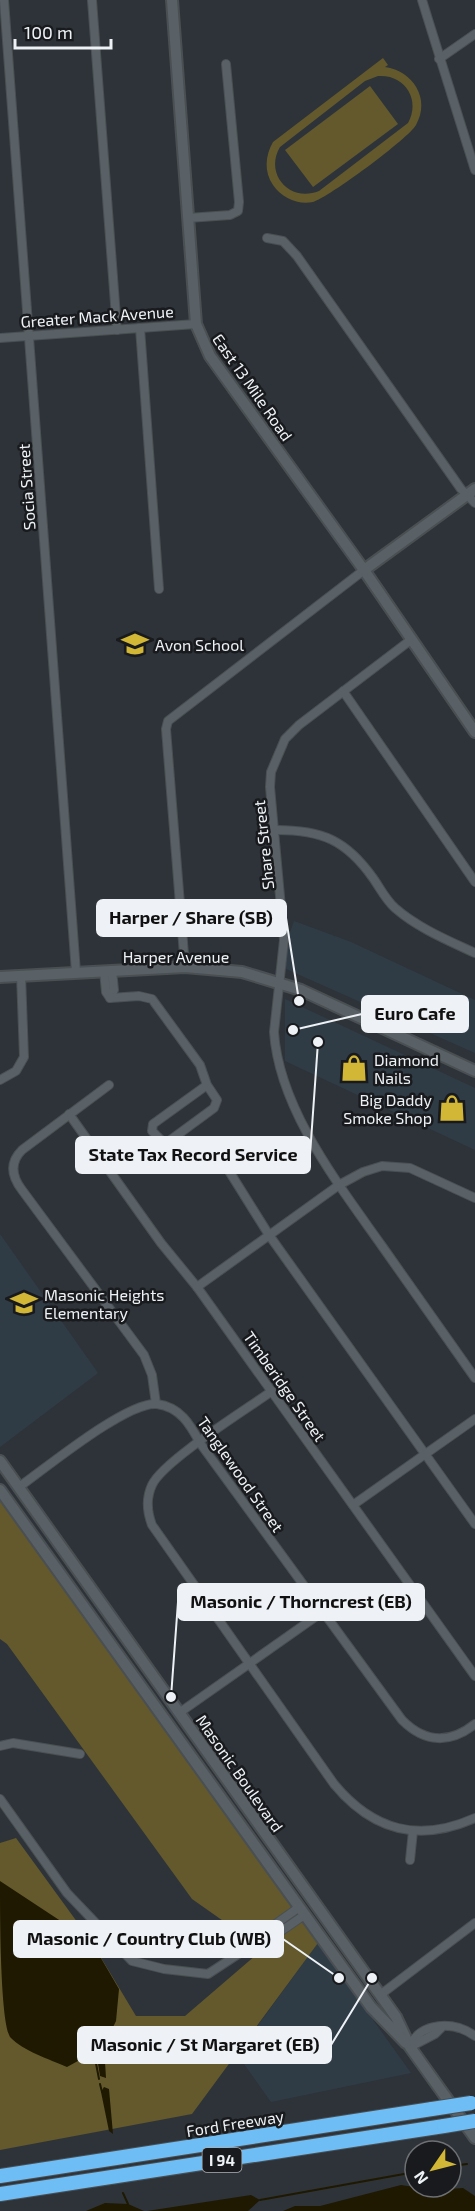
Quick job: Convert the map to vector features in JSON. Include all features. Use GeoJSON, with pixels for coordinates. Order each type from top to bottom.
{"type":"FeatureCollection","features":[{"type":"Feature","properties":{"kind":"highway","name":"Ford Freeway"},"geometry":{"type":"LineString","coordinates":[[0,2176],[473,2103]]}},
{"type":"Feature","properties":{"kind":"highway","name":"Ford Freeway"},"geometry":{"type":"LineString","coordinates":[[0,2194],[475,2121]]}},
{"type":"Feature","properties":{"kind":"main road","name":"East 13 Mile Road"},"geometry":{"type":"LineString","coordinates":[[172,0],[196,324],[210,356],[364,570],[475,732]]}},
{"type":"Feature","properties":{"kind":"main road"},"geometry":{"type":"LineString","coordinates":[[364,570],[471,492]]}},
{"type":"Feature","properties":{"kind":"main road","name":"Harper Avenue"},"geometry":{"type":"LineString","coordinates":[[0,976],[185,967],[242,972],[280,982],[475,1071]]}},
{"type":"Feature","properties":{"kind":"main road","name":"Masonic Boulevard"},"geometry":{"type":"LineString","coordinates":[[0,1461],[396,2017],[410,2047],[475,2138]]}},
{"type":"Feature","properties":{"kind":"main road"},"geometry":{"type":"LineString","coordinates":[[0,1472],[10,1486],[18,1486]]}},
{"type":"Feature","properties":{"kind":"main road","name":"Masonic Boulevard"},"geometry":{"type":"LineString","coordinates":[[0,1490],[369,2005],[385,2025],[410,2047]]}},
{"type":"Feature","properties":{"kind":"main road"},"geometry":{"type":"LineString","coordinates":[[52,1562],[79,1590],[84,1588],[85,1583]]}},
{"type":"Feature","properties":{"kind":"main road"},"geometry":{"type":"LineString","coordinates":[[172,1731],[174,1718],[179,1713]]}},
{"type":"Feature","properties":{"kind":"main road"},"geometry":{"type":"LineString","coordinates":[[225,1806],[236,1812],[244,1804]]}},
{"type":"Feature","properties":{"kind":"main road"},"geometry":{"type":"LineString","coordinates":[[301,1912],[303,1906],[314,1909],[333,1935],[343,1943]]}},
{"type":"Feature","properties":{"kind":"main road"},"geometry":{"type":"LineString","coordinates":[[369,2005],[378,2002],[380,1995]]}},
{"type":"Feature","properties":{"kind":"street","name":"Socia Street"},"geometry":{"type":"LineString","coordinates":[[4,0],[76,972]]}},
{"type":"Feature","properties":{"kind":"street"},"geometry":{"type":"LineString","coordinates":[[92,0],[117,330]]}},
{"type":"Feature","properties":{"kind":"street"},"geometry":{"type":"LineString","coordinates":[[422,0],[475,171]]}},
{"type":"Feature","properties":{"kind":"street"},"geometry":{"type":"LineString","coordinates":[[439,59],[475,34]]}},
{"type":"Feature","properties":{"kind":"street"},"geometry":{"type":"LineString","coordinates":[[188,218],[230,215],[238,211],[240,202],[226,64]]}},
{"type":"Feature","properties":{"kind":"street"},"geometry":{"type":"LineString","coordinates":[[267,238],[283,241],[297,256],[471,492],[475,504]]}},
{"type":"Feature","properties":{"kind":"street","name":"Greater Mack Avenue"},"geometry":{"type":"LineString","coordinates":[[0,338],[196,324]]}},
{"type":"Feature","properties":{"kind":"street"},"geometry":{"type":"LineString","coordinates":[[140,328],[159,589]]}},
{"type":"Feature","properties":{"kind":"street"},"geometry":{"type":"LineString","coordinates":[[185,967],[166,729],[168,721],[364,570]]}},
{"type":"Feature","properties":{"kind":"street","name":"Share Street"},"geometry":{"type":"LineString","coordinates":[[412,639],[291,732],[280,749],[271,772],[270,787],[276,830],[284,940],[274,1032],[278,1063],[299,1116],[339,1185],[475,1378]]}},
{"type":"Feature","properties":{"kind":"street"},"geometry":{"type":"LineString","coordinates":[[343,692],[475,882]]}},
{"type":"Feature","properties":{"kind":"street"},"geometry":{"type":"LineString","coordinates":[[276,830],[319,832],[348,849],[359,858],[392,906],[426,930],[475,953]]}},
{"type":"Feature","properties":{"kind":"street"},"geometry":{"type":"LineString","coordinates":[[108,970],[114,990],[110,998],[140,996],[152,999],[200,1065],[207,1085],[217,1100],[214,1108],[165,1144],[160,1142],[152,1131],[153,1124],[207,1085]]}},
{"type":"Feature","properties":{"kind":"street"},"geometry":{"type":"LineString","coordinates":[[0,1080],[16,1071],[24,1057],[21,975]]}},
{"type":"Feature","properties":{"kind":"street"},"geometry":{"type":"LineString","coordinates":[[18,1486],[127,1412],[156,1404],[152,1375],[144,1355],[14,1179],[13,1169],[17,1155],[109,1085]]}},
{"type":"Feature","properties":{"kind":"street","name":"Timberidge Street"},"geometry":{"type":"LineString","coordinates":[[69,1114],[161,1243],[197,1287],[475,1676]]}},
{"type":"Feature","properties":{"kind":"street"},"geometry":{"type":"LineString","coordinates":[[197,1287],[339,1185],[373,1168],[400,1166],[422,1173],[475,1198]]}},
{"type":"Feature","properties":{"kind":"street"},"geometry":{"type":"LineString","coordinates":[[229,1171],[269,1235],[475,1524]]}},
{"type":"Feature","properties":{"kind":"street"},"geometry":{"type":"LineString","coordinates":[[272,1391],[157,1477],[149,1495],[148,1516],[158,1536],[346,1798],[375,1820],[413,1831],[439,1830],[475,1818]]}},
{"type":"Feature","properties":{"kind":"street","name":"Tanglewood Street"},"geometry":{"type":"LineString","coordinates":[[156,1404],[170,1408],[183,1416],[321,1613],[402,1720],[417,1732],[434,1739],[443,1739],[465,1731],[475,1724]]}},
{"type":"Feature","properties":{"kind":"street"},"geometry":{"type":"LineString","coordinates":[[353,1505],[475,1419]]}},
{"type":"Feature","properties":{"kind":"street"},"geometry":{"type":"LineString","coordinates":[[179,1713],[321,1613]]}},
{"type":"Feature","properties":{"kind":"street"},"geometry":{"type":"LineString","coordinates":[[0,1746],[13,1743],[80,1754]]}},
{"type":"Feature","properties":{"kind":"street"},"geometry":{"type":"LineString","coordinates":[[0,1800],[67,1893],[132,1961],[164,1970],[208,1974],[249,1947],[256,1938],[301,1912]]}},
{"type":"Feature","properties":{"kind":"street"},"geometry":{"type":"LineString","coordinates":[[410,1860],[413,1831]]}},
{"type":"Feature","properties":{"kind":"street"},"geometry":{"type":"LineString","coordinates":[[380,1995],[475,1923]]}},
{"type":"Feature","properties":{"kind":"street"},"geometry":{"type":"LineString","coordinates":[[410,2047],[435,2034],[442,2027],[456,2027],[475,2036]]}},
{"type":"Feature","properties":{"kind":"shaded area"},"geometry":{"type":"Polygon","coordinates":[[[383,58],[388,65],[385,67],[404,74],[417,88],[420,96],[420,115],[410,132],[350,179],[313,202],[291,200],[273,185],[268,175],[267,164],[268,153],[273,142],[383,58]],[[378,76],[365,81],[280,147],[275,167],[283,184],[298,193],[308,194],[319,191],[408,123],[413,106],[408,90],[396,79],[378,76]]]}},
{"type":"Feature","properties":{"kind":"shaded area"},"geometry":{"type":"Polygon","coordinates":[[[370,86],[398,124],[313,187],[285,150],[370,86]]]}},
{"type":"Feature","properties":{"kind":"shaded area"},"geometry":{"type":"Polygon","coordinates":[[[294,921],[351,942],[475,1000],[475,1053],[284,968],[286,944],[294,921]]]}},
{"type":"Feature","properties":{"kind":"shaded area"},"geometry":{"type":"Polygon","coordinates":[[[285,999],[475,1088],[475,1150],[285,1061],[285,999]]]}},
{"type":"Feature","properties":{"kind":"shaded area","name":"Masonic Heights Elementary"},"geometry":{"type":"Polygon","coordinates":[[[0,1234],[98,1373],[0,1447],[0,1234]]]}},
{"type":"Feature","properties":{"kind":"shaded area"},"geometry":{"type":"Polygon","coordinates":[[[0,1498],[318,1943],[192,2114],[0,2150],[0,1843],[16,1838],[91,1941],[136,2016],[185,2016],[256,1955],[246,1937],[192,1899],[7,1644],[0,1639],[0,1498]]]}},
{"type":"Feature","properties":{"kind":"shaded area"},"geometry":{"type":"Polygon","coordinates":[[[0,1881],[91,1941],[119,1989],[116,2021],[104,2046],[106,2078],[100,2076],[96,2051],[67,2067],[29,2051],[10,2037],[2,1988],[0,1881]]]}},
{"type":"Feature","properties":{"kind":"shaded area"},"geometry":{"type":"Polygon","coordinates":[[[318,1943],[411,2073],[271,2102],[237,2054],[318,1943]]]}},
{"type":"Feature","properties":{"kind":"shaded area"},"geometry":{"type":"Polygon","coordinates":[[[104,2087],[109,2089],[113,2134],[109,2131],[101,2092],[104,2087]]]}},
{"type":"Feature","properties":{"kind":"shaded area"},"geometry":{"type":"Polygon","coordinates":[[[401,2185],[403,2185],[403,2199],[463,2199],[463,2188],[475,2196],[475,2211],[283,2211],[295,2206],[320,2206],[401,2185]]]}},
{"type":"Feature","properties":{"kind":"shaded area"},"geometry":{"type":"Polygon","coordinates":[[[251,2195],[260,2200],[248,2211],[147,2211],[251,2195]]]}},
{"type":"Feature","properties":{"kind":"shaded area"},"geometry":{"type":"Polygon","coordinates":[[[105,2203],[128,2204],[144,2211],[86,2211],[105,2203]]]}},
{"type":"Feature","properties":{"kind":"waterway"},"geometry":{"type":"LineString","coordinates":[[94,2053],[99,2079]]}},
{"type":"Feature","properties":{"kind":"waterway"},"geometry":{"type":"LineString","coordinates":[[100,2084],[102,2092]]}},
{"type":"Feature","properties":{"kind":"waterway"},"geometry":{"type":"LineString","coordinates":[[463,2164],[467,2164]]}},
{"type":"Feature","properties":{"kind":"waterway"},"geometry":{"type":"LineString","coordinates":[[260,2200],[403,2174]]}},
{"type":"Feature","properties":{"kind":"waterway"},"geometry":{"type":"LineString","coordinates":[[123,2193],[128,2204]]}},
{"type":"Feature","properties":{"kind":"place","name":"Avon School"},"geometry":{"type":"Point","coordinates":[135,644]}},
{"type":"Feature","properties":{"kind":"place","name":"Harper / Share (SB)"},"geometry":{"type":"Point","coordinates":[299,1001]}},
{"type":"Feature","properties":{"kind":"place","name":"Euro Cafe"},"geometry":{"type":"Point","coordinates":[293,1030]}},
{"type":"Feature","properties":{"kind":"place","name":"State Tax Record Service"},"geometry":{"type":"Point","coordinates":[318,1042]}},
{"type":"Feature","properties":{"kind":"place","name":"Diamond Nails"},"geometry":{"type":"Point","coordinates":[354,1068]}},
{"type":"Feature","properties":{"kind":"place","name":"Big Daddy Smoke Shop"},"geometry":{"type":"Point","coordinates":[452,1108]}},
{"type":"Feature","properties":{"kind":"place","name":"Masonic Heights Elementary"},"geometry":{"type":"Point","coordinates":[24,1303]}},
{"type":"Feature","properties":{"kind":"place","name":"Masonic / Thorncrest (EB)"},"geometry":{"type":"Point","coordinates":[171,1697]}},
{"type":"Feature","properties":{"kind":"place","name":"Masonic / Country Club (WB)"},"geometry":{"type":"Point","coordinates":[339,1978]}},
{"type":"Feature","properties":{"kind":"place","name":"Masonic / St Margaret (EB)"},"geometry":{"type":"Point","coordinates":[372,1978]}}]}
